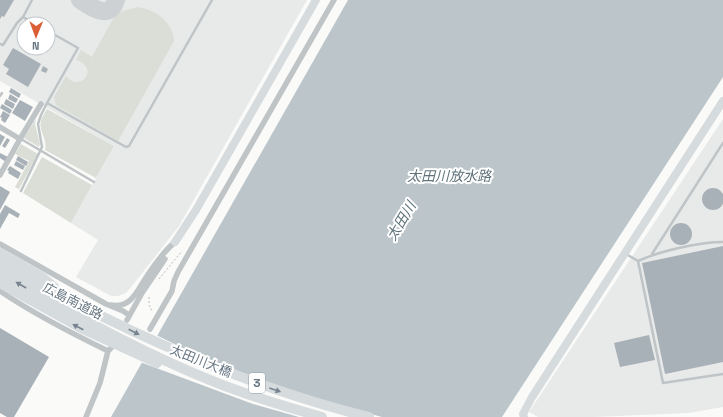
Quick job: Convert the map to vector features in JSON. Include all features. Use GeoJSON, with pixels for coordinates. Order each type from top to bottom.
{"type":"FeatureCollection","features":[{"type":"Feature","properties":{"kind":"highway"},"geometry":{"type":"LineString","coordinates":[[0,253],[42,277],[72,300]]}},
{"type":"Feature","properties":{"kind":"highway","name":"広島南道路"},"geometry":{"type":"LineString","coordinates":[[0,262],[37,283],[72,300],[149,334]]}},
{"type":"Feature","properties":{"kind":"highway","name":"広島南道路"},"geometry":{"type":"LineString","coordinates":[[0,273],[140,353],[178,372],[220,384]]}},
{"type":"Feature","properties":{"kind":"highway"},"geometry":{"type":"LineString","coordinates":[[0,283],[85,330],[140,353]]}},
{"type":"Feature","properties":{"kind":"highway","name":"太田川大橋"},"geometry":{"type":"LineString","coordinates":[[149,334],[223,371],[297,397],[370,417]]}},
{"type":"Feature","properties":{"kind":"highway","name":"太田川大橋"},"geometry":{"type":"LineString","coordinates":[[220,384],[322,417]]}},
{"type":"Feature","properties":{"kind":"street"},"geometry":{"type":"LineString","coordinates":[[106,304],[113,306],[120,305],[128,302],[134,297],[150,272],[175,242],[196,210],[316,0]]}},
{"type":"Feature","properties":{"kind":"street"},"geometry":{"type":"LineString","coordinates":[[149,334],[172,291],[174,280],[178,272],[334,0]]}},
{"type":"Feature","properties":{"kind":"street"},"geometry":{"type":"LineString","coordinates":[[524,417],[523,414],[532,397],[723,101]]}},
{"type":"Feature","properties":{"kind":"street"},"geometry":{"type":"LineString","coordinates":[[0,175],[41,104]]}},
{"type":"Feature","properties":{"kind":"street"},"geometry":{"type":"LineString","coordinates":[[0,127],[20,139]]}},
{"type":"Feature","properties":{"kind":"street"},"geometry":{"type":"LineString","coordinates":[[0,244],[106,304],[123,311],[128,317],[142,293],[172,250],[175,242]]}},
{"type":"Feature","properties":{"kind":"street"},"geometry":{"type":"LineString","coordinates":[[0,291],[56,325],[109,350],[100,384],[86,417]]}},
{"type":"Feature","properties":{"kind":"lane"},"geometry":{"type":"LineString","coordinates":[[23,16],[32,0]]}},
{"type":"Feature","properties":{"kind":"lane"},"geometry":{"type":"LineString","coordinates":[[47,103],[123,146],[129,146],[212,0]]}},
{"type":"Feature","properties":{"kind":"lane"},"geometry":{"type":"LineString","coordinates":[[0,44],[3,45],[16,23]]}},
{"type":"Feature","properties":{"kind":"lane"},"geometry":{"type":"LineString","coordinates":[[21,191],[41,151],[42,144],[38,124],[41,115],[78,48],[56,36]]}},
{"type":"Feature","properties":{"kind":"lane"},"geometry":{"type":"LineString","coordinates":[[20,139],[94,182]]}},
{"type":"Feature","properties":{"kind":"lane"},"geometry":{"type":"LineString","coordinates":[[652,255],[723,143]]}},
{"type":"Feature","properties":{"kind":"lane"},"geometry":{"type":"LineString","coordinates":[[638,261],[652,255],[710,242],[723,242]]}},
{"type":"Feature","properties":{"kind":"lane"},"geometry":{"type":"LineString","coordinates":[[625,253],[638,261],[663,383],[723,374]]}},
{"type":"Feature","properties":{"kind":"path"},"geometry":{"type":"LineString","coordinates":[[159,280],[185,247],[196,242]]}},
{"type":"Feature","properties":{"kind":"path"},"geometry":{"type":"LineString","coordinates":[[149,297],[150,307],[154,313]]}},
{"type":"Feature","properties":{"kind":"shaded area"},"geometry":{"type":"Polygon","coordinates":[[[0,0],[307,0],[179,226],[126,293],[118,296],[111,296],[76,277],[98,240],[71,223],[114,146],[0,81],[0,0]]]}},
{"type":"Feature","properties":{"kind":"shaded area"},"geometry":{"type":"Polygon","coordinates":[[[138,7],[151,11],[162,18],[170,28],[174,41],[118,141],[56,105],[54,97],[66,76],[71,81],[77,82],[82,81],[86,77],[88,73],[87,68],[83,63],[76,60],[81,50],[92,57],[114,17],[123,11],[138,7]]]}},
{"type":"Feature","properties":{"kind":"shaded area"},"geometry":{"type":"Polygon","coordinates":[[[47,109],[114,146],[96,178],[45,150],[46,146],[40,124],[47,109]]]}},
{"type":"Feature","properties":{"kind":"shaded area"},"geometry":{"type":"Polygon","coordinates":[[[36,119],[35,124],[40,144],[39,147],[24,138],[36,119]]]}},
{"type":"Feature","properties":{"kind":"shaded area"},"geometry":{"type":"Polygon","coordinates":[[[723,119],[723,407],[689,413],[594,417],[538,417],[529,412],[723,119]]]}},
{"type":"Feature","properties":{"kind":"shaded area"},"geometry":{"type":"Polygon","coordinates":[[[21,144],[38,154],[19,189],[15,187],[29,161],[15,154],[21,144]]]}},
{"type":"Feature","properties":{"kind":"shaded area"},"geometry":{"type":"Polygon","coordinates":[[[42,157],[92,185],[71,223],[23,193],[42,157]]]}},
{"type":"Feature","properties":{"kind":"water","name":"太田川放水路"},"geometry":{"type":"Polygon","coordinates":[[[348,0],[723,0],[723,77],[502,417],[111,417],[348,0]]]}},
{"type":"Feature","properties":{"kind":"pier"},"geometry":{"type":"Polygon","coordinates":[[[156,335],[226,369],[285,391],[382,417],[299,417],[253,404],[140,362],[156,335]]]}},
{"type":"Feature","properties":{"kind":"building"},"geometry":{"type":"Polygon","coordinates":[[[0,0],[14,0],[4,17],[2,16],[0,19],[0,0]]]}},
{"type":"Feature","properties":{"kind":"building"},"geometry":{"type":"Polygon","coordinates":[[[13,48],[16,50],[16,56],[27,56],[41,64],[28,87],[6,74],[9,69],[3,65],[13,48]]]}},
{"type":"Feature","properties":{"kind":"building"},"geometry":{"type":"Polygon","coordinates":[[[43,66],[48,69],[46,73],[41,71],[43,66]]]}},
{"type":"Feature","properties":{"kind":"building"},"geometry":{"type":"Polygon","coordinates":[[[11,88],[21,94],[19,98],[9,92],[11,88]]]}},
{"type":"Feature","properties":{"kind":"building"},"geometry":{"type":"Polygon","coordinates":[[[10,94],[18,99],[16,103],[8,99],[10,94]]]}},
{"type":"Feature","properties":{"kind":"building"},"geometry":{"type":"Polygon","coordinates":[[[6,99],[15,104],[13,109],[4,104],[6,99]]]}},
{"type":"Feature","properties":{"kind":"building"},"geometry":{"type":"Polygon","coordinates":[[[20,100],[33,107],[25,121],[12,113],[20,100]]]}},
{"type":"Feature","properties":{"kind":"building"},"geometry":{"type":"Polygon","coordinates":[[[2,104],[12,110],[10,114],[0,108],[2,104]]]}},
{"type":"Feature","properties":{"kind":"building"},"geometry":{"type":"Polygon","coordinates":[[[3,111],[10,115],[5,123],[0,117],[3,111]]]}},
{"type":"Feature","properties":{"kind":"building"},"geometry":{"type":"Polygon","coordinates":[[[0,134],[5,137],[0,146],[0,134]]]}},
{"type":"Feature","properties":{"kind":"building"},"geometry":{"type":"Polygon","coordinates":[[[7,138],[10,140],[5,148],[2,146],[7,138]]]}},
{"type":"Feature","properties":{"kind":"building"},"geometry":{"type":"Polygon","coordinates":[[[0,153],[8,157],[6,162],[0,158],[0,153]]]}},
{"type":"Feature","properties":{"kind":"building"},"geometry":{"type":"Polygon","coordinates":[[[18,156],[28,162],[26,166],[16,160],[18,156]]]}},
{"type":"Feature","properties":{"kind":"building"},"geometry":{"type":"Polygon","coordinates":[[[16,161],[25,166],[23,170],[14,165],[16,161]]]}},
{"type":"Feature","properties":{"kind":"building"},"geometry":{"type":"Polygon","coordinates":[[[10,166],[21,173],[18,179],[8,173],[9,171],[7,170],[10,166]]]}},
{"type":"Feature","properties":{"kind":"building"},"geometry":{"type":"Polygon","coordinates":[[[0,186],[10,192],[0,210],[0,186]]]}},
{"type":"Feature","properties":{"kind":"building"},"geometry":{"type":"Polygon","coordinates":[[[709,188],[717,188],[724,195],[724,203],[717,210],[709,210],[702,203],[702,195],[709,188]]]}},
{"type":"Feature","properties":{"kind":"building"},"geometry":{"type":"Polygon","coordinates":[[[5,205],[20,214],[18,218],[9,213],[0,229],[0,214],[5,205]]]}},
{"type":"Feature","properties":{"kind":"building"},"geometry":{"type":"Polygon","coordinates":[[[681,223],[689,226],[692,234],[689,242],[681,245],[673,242],[670,234],[673,226],[681,223]]]}},
{"type":"Feature","properties":{"kind":"building"},"geometry":{"type":"Polygon","coordinates":[[[723,246],[723,362],[665,374],[642,263],[723,246]]]}},
{"type":"Feature","properties":{"kind":"building"},"geometry":{"type":"Polygon","coordinates":[[[0,328],[49,357],[14,417],[7,417],[0,413],[0,328]]]}},
{"type":"Feature","properties":{"kind":"building"},"geometry":{"type":"Polygon","coordinates":[[[649,335],[655,360],[620,367],[614,343],[649,335]]]}},
{"type":"Feature","properties":{"kind":"taxiway"},"geometry":{"type":"LineString","coordinates":[[80,0],[95,9],[104,11],[112,8],[116,0]]}},
{"type":"Feature","properties":{"kind":"water label","name":"太田川"},"geometry":{"type":"Point","coordinates":[401,221]}}]}
